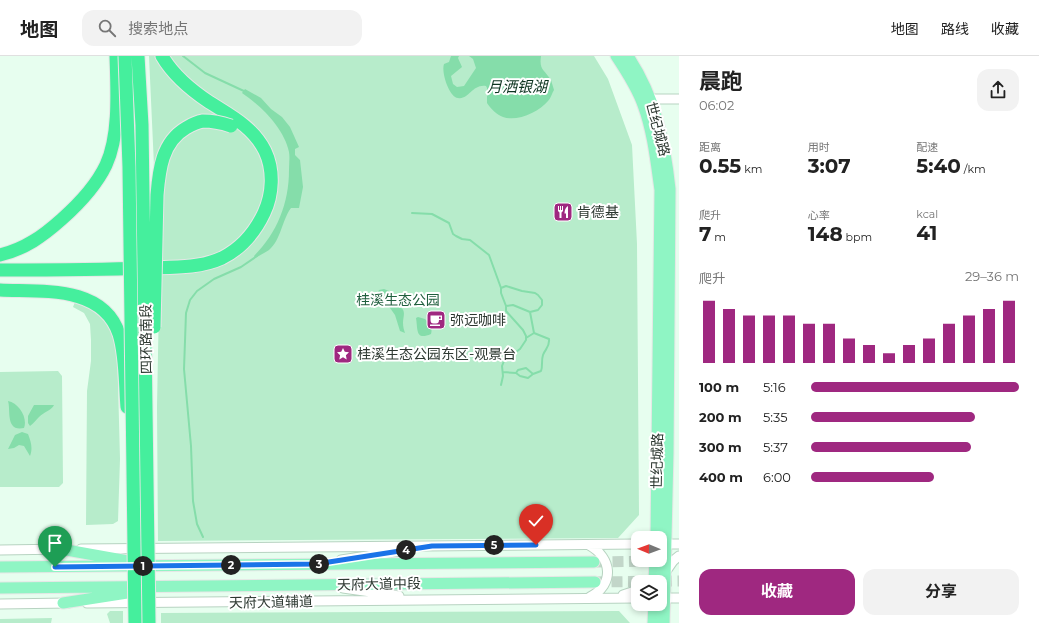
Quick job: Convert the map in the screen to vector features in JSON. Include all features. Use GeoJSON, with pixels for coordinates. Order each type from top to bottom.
{"type":"FeatureCollection","features":[{"type":"Feature","properties":{"kind":"highway"},"geometry":{"type":"LineString","coordinates":[[0,255],[13,252],[32,242],[53,227],[83,200],[97,181],[107,163],[115,126],[116,56]]}},
{"type":"Feature","properties":{"kind":"highway","name":"四环路南段"},"geometry":{"type":"LineString","coordinates":[[125,56],[129,167],[135,623]]}},
{"type":"Feature","properties":{"kind":"highway","name":"四环路南段"},"geometry":{"type":"LineString","coordinates":[[138,56],[142,124],[150,623]]}},
{"type":"Feature","properties":{"kind":"highway"},"geometry":{"type":"LineString","coordinates":[[0,270],[121,269],[200,265],[222,258],[241,246],[253,233],[263,216],[267,205],[271,178],[269,163],[265,151],[254,133],[231,120],[189,88],[177,76],[162,56]]}},
{"type":"Feature","properties":{"kind":"highway"},"geometry":{"type":"LineString","coordinates":[[147,411],[154,342],[158,175],[162,160],[174,139],[183,130],[191,125],[202,121],[216,122],[231,120]]}},
{"type":"Feature","properties":{"kind":"highway"},"geometry":{"type":"LineString","coordinates":[[0,265],[192,260],[209,255],[235,243],[246,233],[254,221],[260,204],[263,182],[260,160],[252,142],[231,120]]}},
{"type":"Feature","properties":{"kind":"highway"},"geometry":{"type":"LineString","coordinates":[[0,290],[71,294],[91,301],[113,319],[119,334],[123,351],[132,467]]}},
{"type":"Feature","properties":{"kind":"main road","name":"世纪城路"},"geometry":{"type":"LineString","coordinates":[[616,56],[647,102],[660,126],[670,189],[663,531]]}},
{"type":"Feature","properties":{"kind":"main road","name":"世纪城路"},"geometry":{"type":"LineString","coordinates":[[628,56],[634,65],[647,102],[660,190],[656,531]]}},
{"type":"Feature","properties":{"kind":"main road"},"geometry":{"type":"LineString","coordinates":[[61,549],[164,566]]}},
{"type":"Feature","properties":{"kind":"main road","name":"天府大道中段"},"geometry":{"type":"LineString","coordinates":[[164,566],[594,562]]}},
{"type":"Feature","properties":{"kind":"main road"},"geometry":{"type":"LineString","coordinates":[[0,567],[164,566]]}},
{"type":"Feature","properties":{"kind":"main road","name":"天府大道中段"},"geometry":{"type":"LineString","coordinates":[[164,586],[595,582]]}},
{"type":"Feature","properties":{"kind":"main road"},"geometry":{"type":"LineString","coordinates":[[0,588],[164,586]]}},
{"type":"Feature","properties":{"kind":"main road"},"geometry":{"type":"LineString","coordinates":[[63,603],[125,594],[164,586]]}},
{"type":"Feature","properties":{"kind":"main road"},"geometry":{"type":"LineString","coordinates":[[653,623],[654,611]]}},
{"type":"Feature","properties":{"kind":"main road"},"geometry":{"type":"LineString","coordinates":[[663,611],[664,623]]}},
{"type":"Feature","properties":{"kind":"street"},"geometry":{"type":"LineString","coordinates":[[647,102],[679,99]]}},
{"type":"Feature","properties":{"kind":"street"},"geometry":{"type":"LineString","coordinates":[[588,544],[602,554],[605,559],[607,574],[604,587],[588,599]]}},
{"type":"Feature","properties":{"kind":"street"},"geometry":{"type":"LineString","coordinates":[[0,550],[631,544]]}},
{"type":"Feature","properties":{"kind":"street"},"geometry":{"type":"LineString","coordinates":[[667,544],[679,544]]}},
{"type":"Feature","properties":{"kind":"street"},"geometry":{"type":"LineString","coordinates":[[316,564],[432,546]]}},
{"type":"Feature","properties":{"kind":"street"},"geometry":{"type":"LineString","coordinates":[[660,575],[679,556]]}},
{"type":"Feature","properties":{"kind":"street"},"geometry":{"type":"LineString","coordinates":[[316,585],[431,600]]}},
{"type":"Feature","properties":{"kind":"street"},"geometry":{"type":"LineString","coordinates":[[618,597],[631,592]]}},
{"type":"Feature","properties":{"kind":"street","name":"天府大道辅道"},"geometry":{"type":"LineString","coordinates":[[0,604],[631,598]]}},
{"type":"Feature","properties":{"kind":"street"},"geometry":{"type":"LineString","coordinates":[[667,598],[679,598]]}},
{"type":"Feature","properties":{"kind":"green space","name":"桂溪生态公园"},"geometry":{"type":"Polygon","coordinates":[[[149,56],[594,56],[608,79],[632,145],[637,244],[639,515],[618,538],[158,541],[157,407],[161,195],[154,166],[149,56]]]}},
{"type":"Feature","properties":{"kind":"green space"},"geometry":{"type":"Polygon","coordinates":[[[75,302],[84,303],[102,314],[112,329],[117,347],[120,459],[118,521],[113,524],[86,525],[87,391],[91,361],[91,340],[90,324],[84,313],[73,307],[75,302]]]}},
{"type":"Feature","properties":{"kind":"green space"},"geometry":{"type":"Polygon","coordinates":[[[58,371],[62,376],[63,483],[59,487],[0,487],[0,372],[58,371]]]}},
{"type":"Feature","properties":{"kind":"green space"},"geometry":{"type":"Polygon","coordinates":[[[110,611],[123,611],[123,623],[110,623],[107,614],[110,611]]]}},
{"type":"Feature","properties":{"kind":"green space"},"geometry":{"type":"Polygon","coordinates":[[[619,611],[630,623],[161,623],[161,613],[619,611]]]}},
{"type":"Feature","properties":{"kind":"green space"},"geometry":{"type":"Polygon","coordinates":[[[52,618],[51,623],[0,623],[0,619],[52,618]]]}},
{"type":"Feature","properties":{"kind":"water","name":"月洒银湖"},"geometry":{"type":"Polygon","coordinates":[[[451,56],[459,56],[458,58],[462,67],[451,76],[453,84],[457,87],[464,86],[476,68],[473,59],[469,56],[541,56],[541,67],[551,80],[554,90],[548,101],[539,109],[521,117],[503,117],[494,112],[487,103],[486,86],[477,87],[465,97],[455,97],[446,84],[443,68],[444,64],[449,62],[451,56]]]}},
{"type":"Feature","properties":{"kind":"water"},"geometry":{"type":"Polygon","coordinates":[[[245,89],[261,98],[271,109],[282,117],[290,127],[299,147],[295,149],[295,155],[300,160],[303,187],[299,208],[291,208],[273,246],[255,258],[254,256],[269,238],[284,206],[287,194],[289,152],[277,126],[257,104],[242,93],[245,89]]]}},
{"type":"Feature","properties":{"kind":"water"},"geometry":{"type":"Polygon","coordinates":[[[384,289],[394,293],[394,298],[387,301],[380,299],[378,292],[379,290],[384,289]]]}},
{"type":"Feature","properties":{"kind":"water"},"geometry":{"type":"Polygon","coordinates":[[[395,306],[402,308],[404,312],[403,324],[405,333],[400,331],[395,315],[389,307],[395,306]]]}},
{"type":"Feature","properties":{"kind":"water"},"geometry":{"type":"Polygon","coordinates":[[[418,317],[425,319],[429,324],[431,327],[431,334],[422,336],[418,333],[416,318],[418,317]]]}},
{"type":"Feature","properties":{"kind":"water"},"geometry":{"type":"Polygon","coordinates":[[[8,401],[16,405],[22,412],[25,420],[24,428],[14,427],[11,424],[8,401]]]}},
{"type":"Feature","properties":{"kind":"water"},"geometry":{"type":"Polygon","coordinates":[[[34,405],[54,405],[30,426],[28,423],[28,416],[34,405]]]}},
{"type":"Feature","properties":{"kind":"water"},"geometry":{"type":"Polygon","coordinates":[[[22,432],[28,434],[30,440],[30,456],[24,446],[19,445],[8,449],[15,435],[22,432]]]}},
{"type":"Feature","properties":{"kind":"waterway"},"geometry":{"type":"LineString","coordinates":[[183,56],[205,73],[246,92]]}},
{"type":"Feature","properties":{"kind":"waterway"},"geometry":{"type":"LineString","coordinates":[[412,213],[432,214],[449,223],[453,234],[462,239],[470,240],[489,255],[501,288],[506,311],[523,330],[526,336],[526,340],[520,349],[504,361],[502,366],[503,376],[501,385]]}},
{"type":"Feature","properties":{"kind":"waterway"},"geometry":{"type":"LineString","coordinates":[[203,537],[197,524],[193,501],[191,446],[184,369],[186,313],[190,300],[197,291],[214,279],[241,267],[257,256]]}},
{"type":"Feature","properties":{"kind":"waterway"},"geometry":{"type":"LineString","coordinates":[[501,288],[506,286],[538,295],[542,300],[542,305],[538,310],[530,312]]}},
{"type":"Feature","properties":{"kind":"waterway"},"geometry":{"type":"LineString","coordinates":[[506,306],[513,305],[530,312],[534,333]]}},
{"type":"Feature","properties":{"kind":"waterway"},"geometry":{"type":"LineString","coordinates":[[526,338],[534,333],[549,339],[548,346],[542,357],[541,371],[533,374]]}},
{"type":"Feature","properties":{"kind":"waterway"},"geometry":{"type":"LineString","coordinates":[[503,372],[516,373],[520,376],[528,378],[533,374],[526,368],[518,370],[516,373]]}},
{"type":"Feature","properties":{"kind":"tunnel"},"geometry":{"type":"LineString","coordinates":[[596,562],[631,561]]}},
{"type":"Feature","properties":{"kind":"tunnel"},"geometry":{"type":"LineString","coordinates":[[595,582],[679,581]]}},
{"type":"Feature","properties":{"kind":"place","name":"肯德基"},"geometry":{"type":"Point","coordinates":[563,212]}},
{"type":"Feature","properties":{"kind":"place","name":"弥远咖啡"},"geometry":{"type":"Point","coordinates":[436,320]}},
{"type":"Feature","properties":{"kind":"place","name":"桂溪生态公园东区-观景台"},"geometry":{"type":"Point","coordinates":[343,354]}},
{"type":"Feature","properties":{"kind":"route"},"geometry":{"type":"LineString","coordinates":[[55,567],[316,564],[432,546],[536,545]]}}]}
